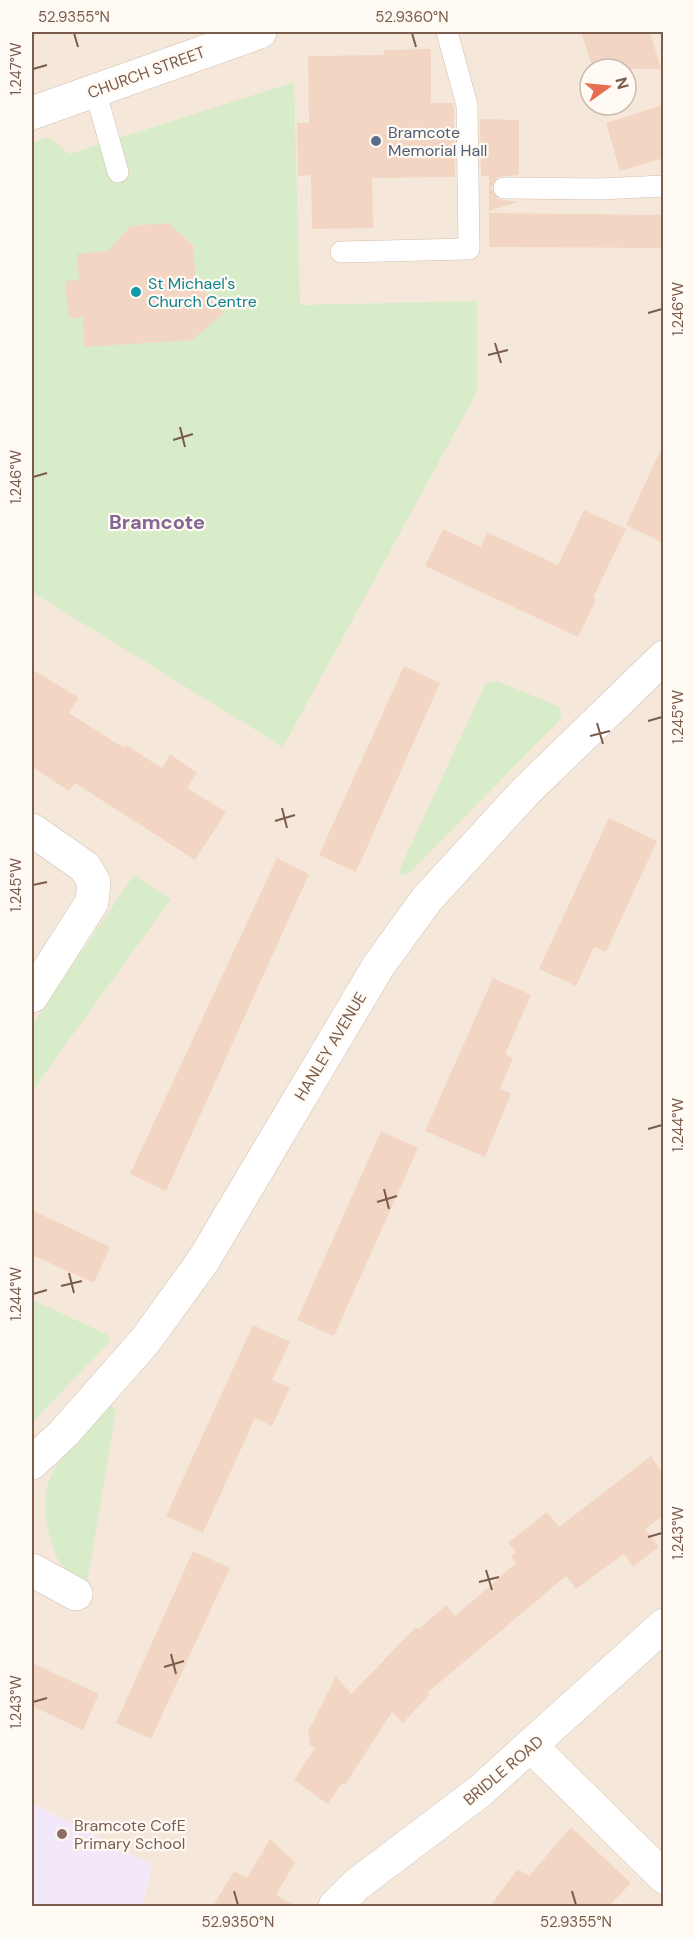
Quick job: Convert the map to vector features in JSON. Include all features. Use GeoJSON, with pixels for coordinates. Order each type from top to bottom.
{"type":"FeatureCollection","features":[{"type":"Feature","properties":{"kind":"street","name":"CHURCH STREET"},"geometry":{"type":"LineString","coordinates":[[32,113],[257,32]]}},
{"type":"Feature","properties":{"kind":"street","name":"HANLEY AVENUE"},"geometry":{"type":"LineString","coordinates":[[32,1463],[64,1433],[145,1341],[203,1261],[380,965],[428,899],[525,792],[663,657]]}},
{"type":"Feature","properties":{"kind":"street"},"geometry":{"type":"LineString","coordinates":[[32,830],[85,867],[94,882],[92,902],[32,996]]}},
{"type":"Feature","properties":{"kind":"street"},"geometry":{"type":"LineString","coordinates":[[32,1570],[76,1594]]}},
{"type":"Feature","properties":{"kind":"street","name":"BRIDLE ROAD"},"geometry":{"type":"LineString","coordinates":[[335,1906],[356,1885],[479,1792],[531,1747],[663,1624]]}},
{"type":"Feature","properties":{"kind":"street"},"geometry":{"type":"LineString","coordinates":[[531,1747],[663,1877]]}},
{"type":"Feature","properties":{"kind":"lane"},"geometry":{"type":"LineString","coordinates":[[341,252],[469,249],[467,105],[447,32]]}},
{"type":"Feature","properties":{"kind":"lane"},"geometry":{"type":"LineString","coordinates":[[95,90],[118,172]]}},
{"type":"Feature","properties":{"kind":"lane"},"geometry":{"type":"LineString","coordinates":[[504,188],[599,189],[663,186]]}},
{"type":"Feature","properties":{"kind":"shaded area"},"geometry":{"type":"Polygon","coordinates":[[[32,32],[663,32],[663,1906],[144,1906],[142,1905],[152,1865],[32,1803],[32,32]],[[477,301],[299,306],[477,392],[477,301]]]}},
{"type":"Feature","properties":{"kind":"shaded area","name":"Bramcote CofE Primary School"},"geometry":{"type":"Polygon","coordinates":[[[32,1803],[152,1865],[142,1905],[144,1906],[32,1906],[32,1803]]]}},
{"type":"Feature","properties":{"kind":"green space"},"geometry":{"type":"Polygon","coordinates":[[[294,82],[300,305],[477,301],[477,392],[283,747],[32,592],[32,143],[49,137],[69,154],[294,82]]]}},
{"type":"Feature","properties":{"kind":"green space"},"geometry":{"type":"Polygon","coordinates":[[[497,681],[560,707],[561,719],[406,876],[398,873],[486,683],[497,681]]]}},
{"type":"Feature","properties":{"kind":"green space"},"geometry":{"type":"Polygon","coordinates":[[[134,875],[171,899],[32,1091],[32,1025],[134,875]]]}},
{"type":"Feature","properties":{"kind":"green space"},"geometry":{"type":"Polygon","coordinates":[[[33,1300],[108,1335],[110,1341],[32,1423],[33,1300]]]}},
{"type":"Feature","properties":{"kind":"green space"},"geometry":{"type":"Polygon","coordinates":[[[110,1405],[116,1410],[87,1583],[67,1571],[56,1556],[46,1517],[46,1497],[57,1465],[110,1405]]]}},
{"type":"Feature","properties":{"kind":"building"},"geometry":{"type":"Polygon","coordinates":[[[581,32],[650,32],[661,69],[638,69],[638,57],[589,57],[581,32]]]}},
{"type":"Feature","properties":{"kind":"building","name":"Bramcote Memorial Hall"},"geometry":{"type":"Polygon","coordinates":[[[431,49],[431,103],[453,103],[454,107],[455,177],[372,178],[373,228],[312,229],[311,175],[298,176],[297,123],[309,123],[308,56],[384,55],[384,50],[431,49]]]}},
{"type":"Feature","properties":{"kind":"building"},"geometry":{"type":"Polygon","coordinates":[[[663,105],[663,158],[620,171],[606,123],[625,117],[638,117],[638,113],[663,105]]]}},
{"type":"Feature","properties":{"kind":"building"},"geometry":{"type":"Polygon","coordinates":[[[480,119],[519,120],[519,175],[498,177],[491,188],[498,199],[518,202],[489,211],[489,176],[481,176],[480,119]]]}},
{"type":"Feature","properties":{"kind":"building"},"geometry":{"type":"Polygon","coordinates":[[[489,213],[663,215],[663,248],[489,247],[489,213]]]}},
{"type":"Feature","properties":{"kind":"building","name":"St Michael's Church Centre"},"geometry":{"type":"Polygon","coordinates":[[[168,223],[193,245],[196,282],[224,313],[192,340],[84,347],[83,317],[69,318],[65,281],[79,280],[77,254],[108,251],[131,226],[168,223]]]}},
{"type":"Feature","properties":{"kind":"building"},"geometry":{"type":"Polygon","coordinates":[[[663,445],[663,543],[626,525],[663,445]]]}},
{"type":"Feature","properties":{"kind":"building"},"geometry":{"type":"Polygon","coordinates":[[[584,510],[626,529],[593,598],[596,600],[578,637],[425,566],[443,529],[481,547],[487,532],[558,565],[584,510]]]}},
{"type":"Feature","properties":{"kind":"building"},"geometry":{"type":"Polygon","coordinates":[[[404,666],[440,683],[356,872],[319,855],[404,666]]]}},
{"type":"Feature","properties":{"kind":"building"},"geometry":{"type":"Polygon","coordinates":[[[32,669],[79,698],[69,713],[124,748],[126,745],[162,768],[170,754],[197,773],[187,788],[226,812],[195,860],[75,783],[69,791],[32,767],[32,669]]]}},
{"type":"Feature","properties":{"kind":"building"},"geometry":{"type":"Polygon","coordinates":[[[609,818],[657,841],[606,952],[594,947],[576,986],[539,969],[609,818]]]}},
{"type":"Feature","properties":{"kind":"building"},"geometry":{"type":"Polygon","coordinates":[[[277,858],[309,874],[166,1191],[130,1174],[277,858]]]}},
{"type":"Feature","properties":{"kind":"building"},"geometry":{"type":"Polygon","coordinates":[[[493,978],[531,995],[505,1054],[513,1058],[500,1089],[511,1094],[485,1157],[425,1131],[493,978]]]}},
{"type":"Feature","properties":{"kind":"building"},"geometry":{"type":"Polygon","coordinates":[[[381,1131],[418,1148],[334,1336],[297,1320],[381,1131]]]}},
{"type":"Feature","properties":{"kind":"building"},"geometry":{"type":"Polygon","coordinates":[[[32,1210],[110,1247],[94,1283],[32,1255],[32,1210]]]}},
{"type":"Feature","properties":{"kind":"building"},"geometry":{"type":"Polygon","coordinates":[[[253,1325],[290,1342],[272,1380],[290,1388],[272,1426],[255,1418],[203,1533],[166,1516],[253,1325]]]}},
{"type":"Feature","properties":{"kind":"building"},"geometry":{"type":"Polygon","coordinates":[[[651,1456],[663,1474],[663,1516],[645,1529],[659,1547],[633,1567],[624,1554],[576,1589],[566,1576],[427,1693],[429,1695],[403,1723],[392,1712],[345,1785],[342,1783],[328,1804],[294,1780],[315,1748],[310,1745],[308,1732],[336,1676],[351,1694],[416,1627],[419,1629],[446,1605],[455,1616],[516,1563],[511,1556],[516,1552],[508,1543],[547,1512],[559,1527],[651,1456]]]}},
{"type":"Feature","properties":{"kind":"building"},"geometry":{"type":"Polygon","coordinates":[[[193,1551],[230,1568],[151,1739],[116,1723],[193,1551]]]}},
{"type":"Feature","properties":{"kind":"building"},"geometry":{"type":"Polygon","coordinates":[[[32,1663],[99,1694],[83,1730],[32,1706],[32,1663]]]}},
{"type":"Feature","properties":{"kind":"building"},"geometry":{"type":"Polygon","coordinates":[[[571,1827],[631,1883],[609,1906],[490,1906],[518,1869],[529,1876],[571,1827]]]}},
{"type":"Feature","properties":{"kind":"building"},"geometry":{"type":"Polygon","coordinates":[[[270,1839],[295,1862],[276,1895],[296,1906],[213,1906],[234,1871],[247,1878],[270,1839]]]}},
{"type":"Feature","properties":{"kind":"place","name":"Bramcote Memorial Hall"},"geometry":{"type":"Point","coordinates":[376,141]}},
{"type":"Feature","properties":{"kind":"place","name":"St Michael's Church Centre"},"geometry":{"type":"Point","coordinates":[136,292]}},
{"type":"Feature","properties":{"kind":"place","name":"Bramcote CofE Primary School"},"geometry":{"type":"Point","coordinates":[62,1834]}},
{"type":"Feature","properties":{"kind":"district","name":"Bramcote"},"geometry":{"type":"Point","coordinates":[157,522]}}]}
